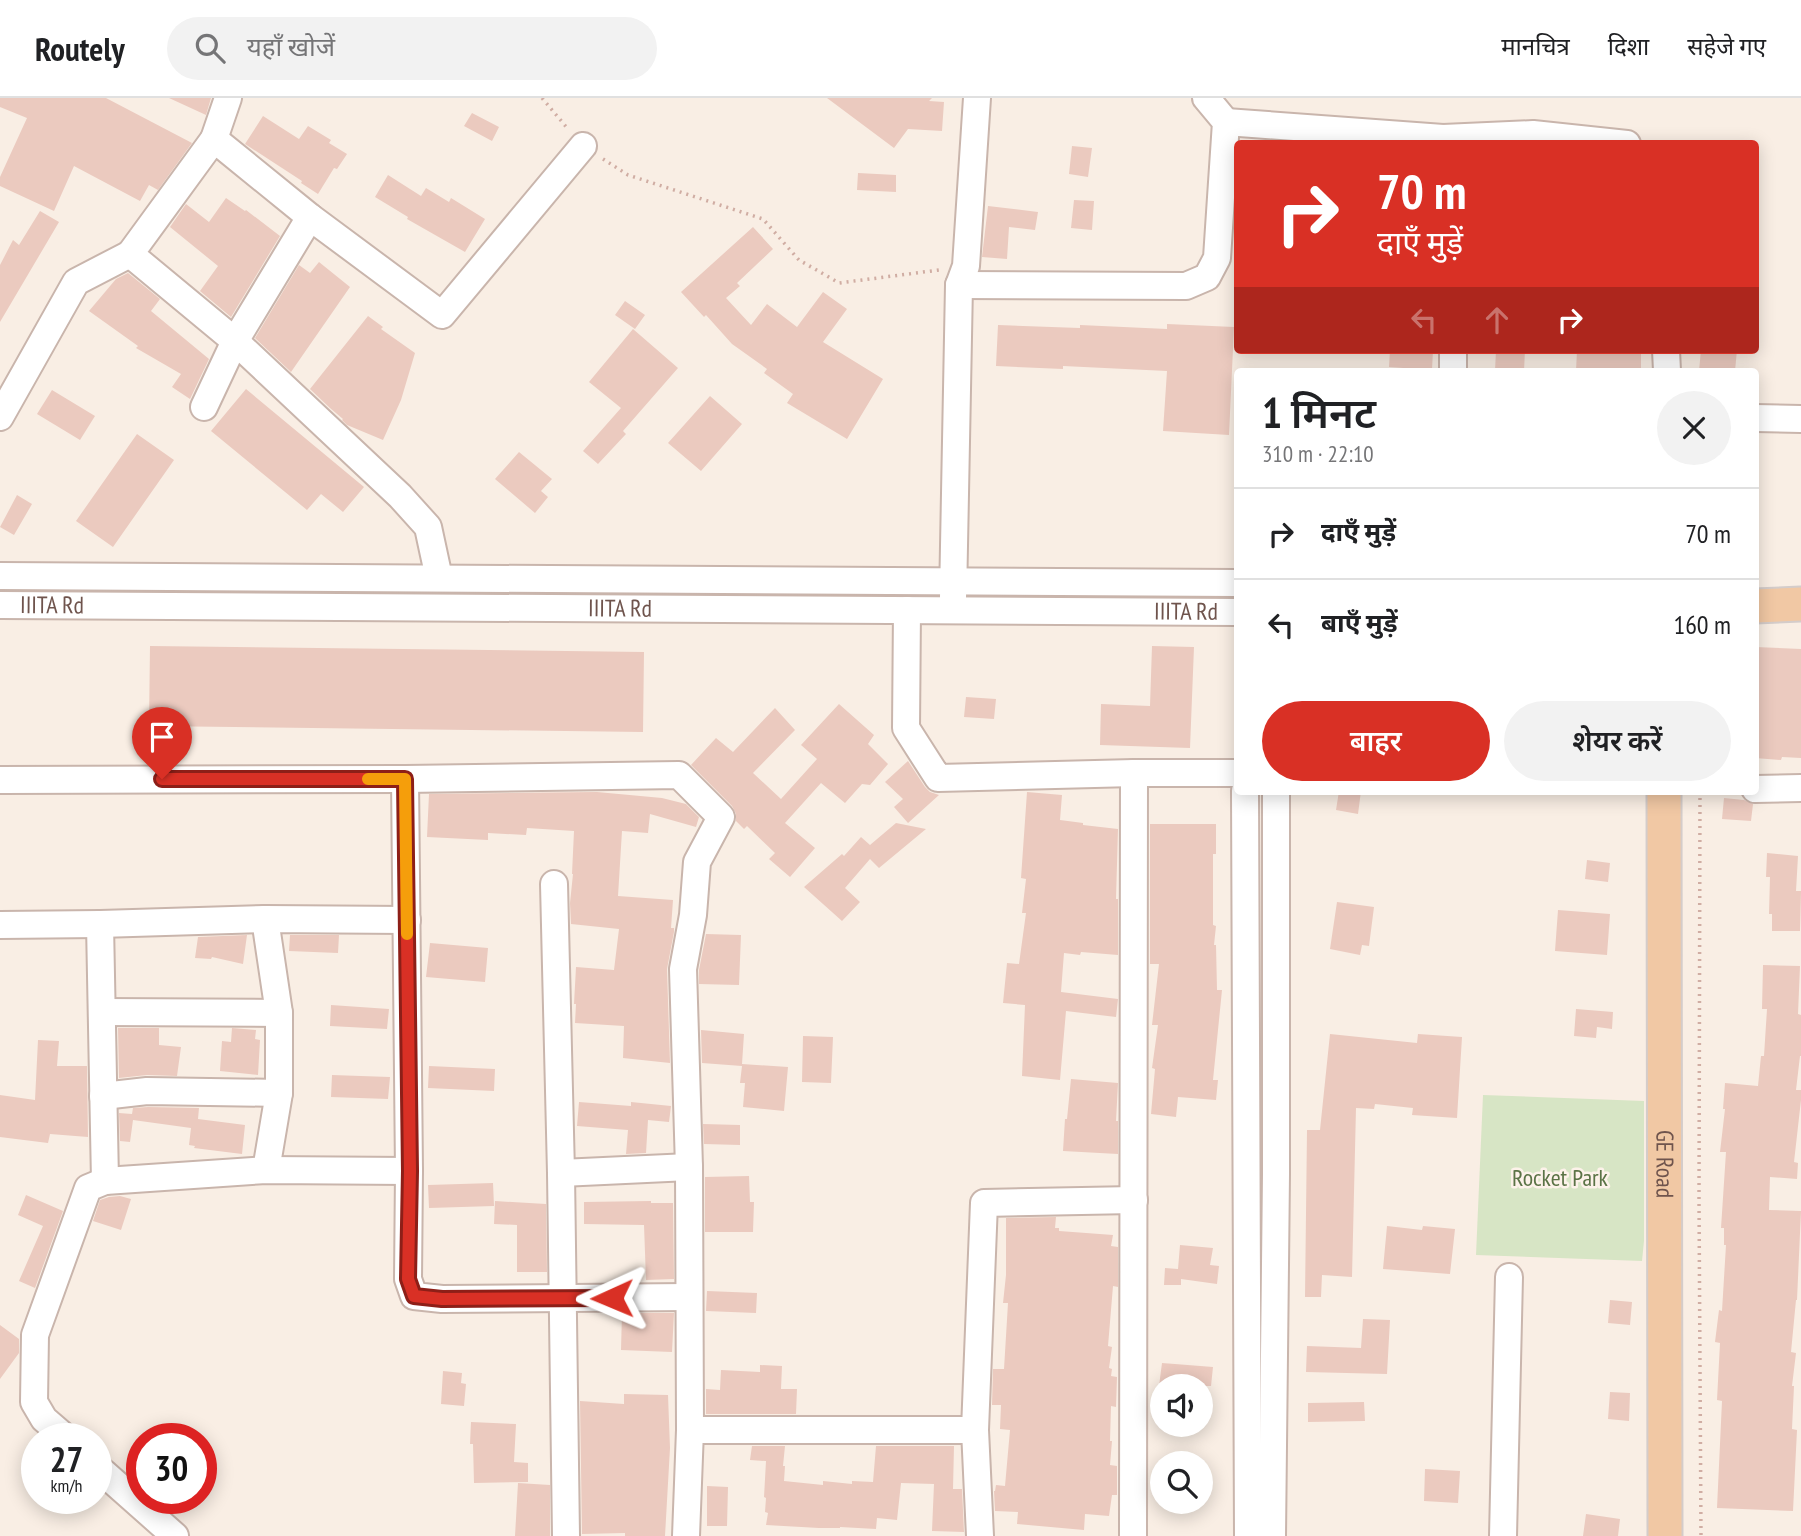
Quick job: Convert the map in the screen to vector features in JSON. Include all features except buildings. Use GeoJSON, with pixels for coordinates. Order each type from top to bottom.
{"type":"FeatureCollection","features":[{"type":"Feature","properties":{"kind":"main road"},"geometry":{"type":"LineString","coordinates":[[1759,606],[1801,604]]}},
{"type":"Feature","properties":{"kind":"main road"},"geometry":{"type":"LineString","coordinates":[[1759,626],[1801,624]]}},
{"type":"Feature","properties":{"kind":"main road","name":"GE Road"},"geometry":{"type":"LineString","coordinates":[[1664,795],[1684,1536]]}},
{"type":"Feature","properties":{"kind":"main road","name":"GE Road"},"geometry":{"type":"LineString","coordinates":[[1665,1536],[1685,795]]}},
{"type":"Feature","properties":{"kind":"street"},"geometry":{"type":"LineString","coordinates":[[0,417],[76,282],[130,254],[214,139],[228,98]]}},
{"type":"Feature","properties":{"kind":"street"},"geometry":{"type":"LineString","coordinates":[[953,610],[962,276],[977,98]]}},
{"type":"Feature","properties":{"kind":"street"},"geometry":{"type":"LineString","coordinates":[[962,276],[1186,286],[1207,277],[1217,258],[1226,122],[1206,98]]}},
{"type":"Feature","properties":{"kind":"street"},"geometry":{"type":"LineString","coordinates":[[1226,122],[1432,140]]}},
{"type":"Feature","properties":{"kind":"street"},"geometry":{"type":"LineString","coordinates":[[1456,140],[1533,134],[1589,140]]}},
{"type":"Feature","properties":{"kind":"street"},"geometry":{"type":"LineString","coordinates":[[214,139],[310,217],[442,315],[583,146]]}},
{"type":"Feature","properties":{"kind":"street"},"geometry":{"type":"LineString","coordinates":[[204,407],[235,341],[310,217]]}},
{"type":"Feature","properties":{"kind":"street"},"geometry":{"type":"LineString","coordinates":[[130,254],[235,341],[400,496],[428,527],[439,578]]}},
{"type":"Feature","properties":{"kind":"street"},"geometry":{"type":"LineString","coordinates":[[1759,418],[1801,419]]}},
{"type":"Feature","properties":{"kind":"street"},"geometry":{"type":"LineString","coordinates":[[10,576],[10,605]]}},
{"type":"Feature","properties":{"kind":"street","name":"IIITA Rd"},"geometry":{"type":"LineString","coordinates":[[10,576],[1234,583]]}},
{"type":"Feature","properties":{"kind":"street","name":"IIITA Rd"},"geometry":{"type":"LineString","coordinates":[[10,605],[1234,612]]}},
{"type":"Feature","properties":{"kind":"street"},"geometry":{"type":"LineString","coordinates":[[907,610],[906,728],[938,778],[1234,773]]}},
{"type":"Feature","properties":{"kind":"street"},"geometry":{"type":"LineString","coordinates":[[1133,1536],[1134,773]]}},
{"type":"Feature","properties":{"kind":"street"},"geometry":{"type":"LineString","coordinates":[[0,780],[679,775],[722,817],[697,862],[693,915],[683,969],[689,1167],[690,1430],[686,1536]]}},
{"type":"Feature","properties":{"kind":"street"},"geometry":{"type":"LineString","coordinates":[[405,779],[410,1171],[408,1279],[414,1296],[442,1299],[689,1297]]}},
{"type":"Feature","properties":{"kind":"street"},"geometry":{"type":"LineString","coordinates":[[1759,789],[1801,788]]}},
{"type":"Feature","properties":{"kind":"street"},"geometry":{"type":"LineString","coordinates":[[1245,795],[1248,1536]]}},
{"type":"Feature","properties":{"kind":"street"},"geometry":{"type":"LineString","coordinates":[[1272,1536],[1276,795]]}},
{"type":"Feature","properties":{"kind":"street"},"geometry":{"type":"LineString","coordinates":[[554,884],[566,1536]]}},
{"type":"Feature","properties":{"kind":"street"},"geometry":{"type":"LineString","coordinates":[[0,925],[265,919],[407,920]]}},
{"type":"Feature","properties":{"kind":"street"},"geometry":{"type":"LineString","coordinates":[[265,919],[279,1013],[279,1093],[266,1170]]}},
{"type":"Feature","properties":{"kind":"street"},"geometry":{"type":"LineString","coordinates":[[100,924],[105,1181]]}},
{"type":"Feature","properties":{"kind":"street"},"geometry":{"type":"LineString","coordinates":[[102,1012],[279,1013]]}},
{"type":"Feature","properties":{"kind":"street"},"geometry":{"type":"LineString","coordinates":[[103,1096],[146,1091],[279,1093]]}},
{"type":"Feature","properties":{"kind":"street"},"geometry":{"type":"LineString","coordinates":[[561,1173],[689,1167]]}},
{"type":"Feature","properties":{"kind":"street"},"geometry":{"type":"LineString","coordinates":[[49,1423],[34,1402],[35,1335],[88,1188],[105,1181],[266,1170],[410,1171]]}},
{"type":"Feature","properties":{"kind":"street"},"geometry":{"type":"LineString","coordinates":[[980,1536],[975,1430],[984,1203],[1134,1200]]}},
{"type":"Feature","properties":{"kind":"street"},"geometry":{"type":"LineString","coordinates":[[1503,1536],[1509,1277]]}},
{"type":"Feature","properties":{"kind":"street"},"geometry":{"type":"LineString","coordinates":[[690,1430],[975,1430]]}},
{"type":"Feature","properties":{"kind":"street"},"geometry":{"type":"LineString","coordinates":[[112,1480],[176,1536]]}},
{"type":"Feature","properties":{"kind":"path"},"geometry":{"type":"LineString","coordinates":[[542,98],[583,146],[628,175],[763,219],[799,260],[839,283],[962,276]]}},
{"type":"Feature","properties":{"kind":"path"},"geometry":{"type":"LineString","coordinates":[[1700,795],[1701,1536]]}},
{"type":"Feature","properties":{"kind":"green space","name":"Rocket Park"},"geometry":{"type":"Polygon","coordinates":[[[1483,1095],[1644,1101],[1642,1261],[1476,1255],[1483,1095]]]}},
{"type":"Feature","properties":{"kind":"slow traffic"},"geometry":{"type":"LineString","coordinates":[[368,779],[405,779],[407,934]]}},
{"type":"Feature","properties":{"kind":"route"},"geometry":{"type":"LineString","coordinates":[[162,779],[405,779],[410,1171],[408,1279],[414,1296],[442,1299],[612,1298]]}}]}
